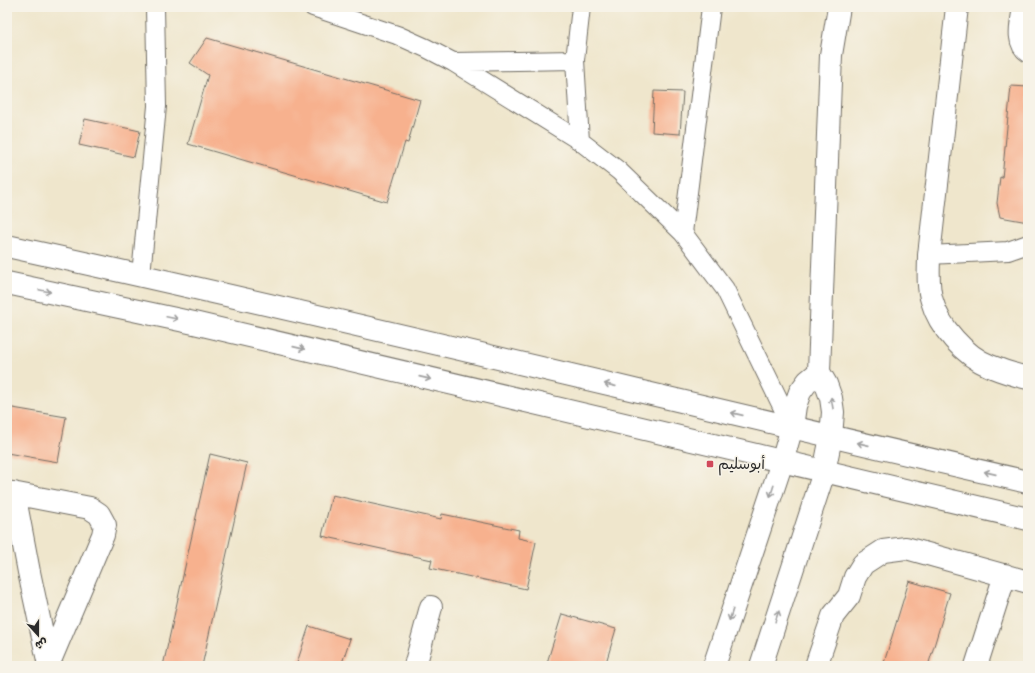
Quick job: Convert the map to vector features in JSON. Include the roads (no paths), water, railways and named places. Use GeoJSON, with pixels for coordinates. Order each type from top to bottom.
{"type":"FeatureCollection","features":[{"type":"Feature","properties":{"kind":"street"},"geometry":{"type":"LineString","coordinates":[[761,666],[824,472],[831,437],[833,412],[831,398],[826,384],[819,372],[831,55],[839,7]]}},
{"type":"Feature","properties":{"kind":"street"},"geometry":{"type":"LineString","coordinates":[[957,7],[929,254],[928,276],[931,300],[944,327],[963,350],[988,366],[1028,378]]}},
{"type":"Feature","properties":{"kind":"street"},"geometry":{"type":"LineString","coordinates":[[7,246],[141,275],[1028,482]]}},
{"type":"Feature","properties":{"kind":"street"},"geometry":{"type":"LineString","coordinates":[[7,283],[194,323],[1028,519]]}},
{"type":"Feature","properties":{"kind":"street"},"geometry":{"type":"LineString","coordinates":[[714,666],[782,462],[792,427],[795,406],[800,392],[808,381],[819,372]]}},
{"type":"Feature","properties":{"kind":"street"},"geometry":{"type":"LineString","coordinates":[[11,493],[90,508],[99,514],[105,525],[103,535],[49,664],[11,493]]}},
{"type":"Feature","properties":{"kind":"street"},"geometry":{"type":"LineString","coordinates":[[816,666],[833,616],[849,596],[859,570],[863,564],[883,551],[906,548],[1028,582]]}},
{"type":"Feature","properties":{"kind":"street"},"geometry":{"type":"LineString","coordinates":[[976,666],[1005,575]]}},
{"type":"Feature","properties":{"kind":"street"},"geometry":{"type":"LineString","coordinates":[[415,666],[431,606]]}},
{"type":"Feature","properties":{"kind":"lane"},"geometry":{"type":"LineString","coordinates":[[141,275],[157,106],[155,7]]}},
{"type":"Feature","properties":{"kind":"lane"},"geometry":{"type":"LineString","coordinates":[[313,7],[397,36],[454,62],[580,141],[619,171],[683,233],[725,289],[792,427]]}},
{"type":"Feature","properties":{"kind":"lane"},"geometry":{"type":"LineString","coordinates":[[580,7],[575,60],[580,141]]}},
{"type":"Feature","properties":{"kind":"lane"},"geometry":{"type":"LineString","coordinates":[[683,233],[712,7]]}},
{"type":"Feature","properties":{"kind":"lane"},"geometry":{"type":"LineString","coordinates":[[1022,7],[1019,42],[1028,53]]}},
{"type":"Feature","properties":{"kind":"lane"},"geometry":{"type":"LineString","coordinates":[[454,62],[575,60]]}},
{"type":"Feature","properties":{"kind":"lane"},"geometry":{"type":"LineString","coordinates":[[929,254],[1008,251],[1028,244]]}},
{"type":"Feature","properties":{"kind":"place","name":"أبوسليم"},"geometry":{"type":"Point","coordinates":[710,464]}}]}
